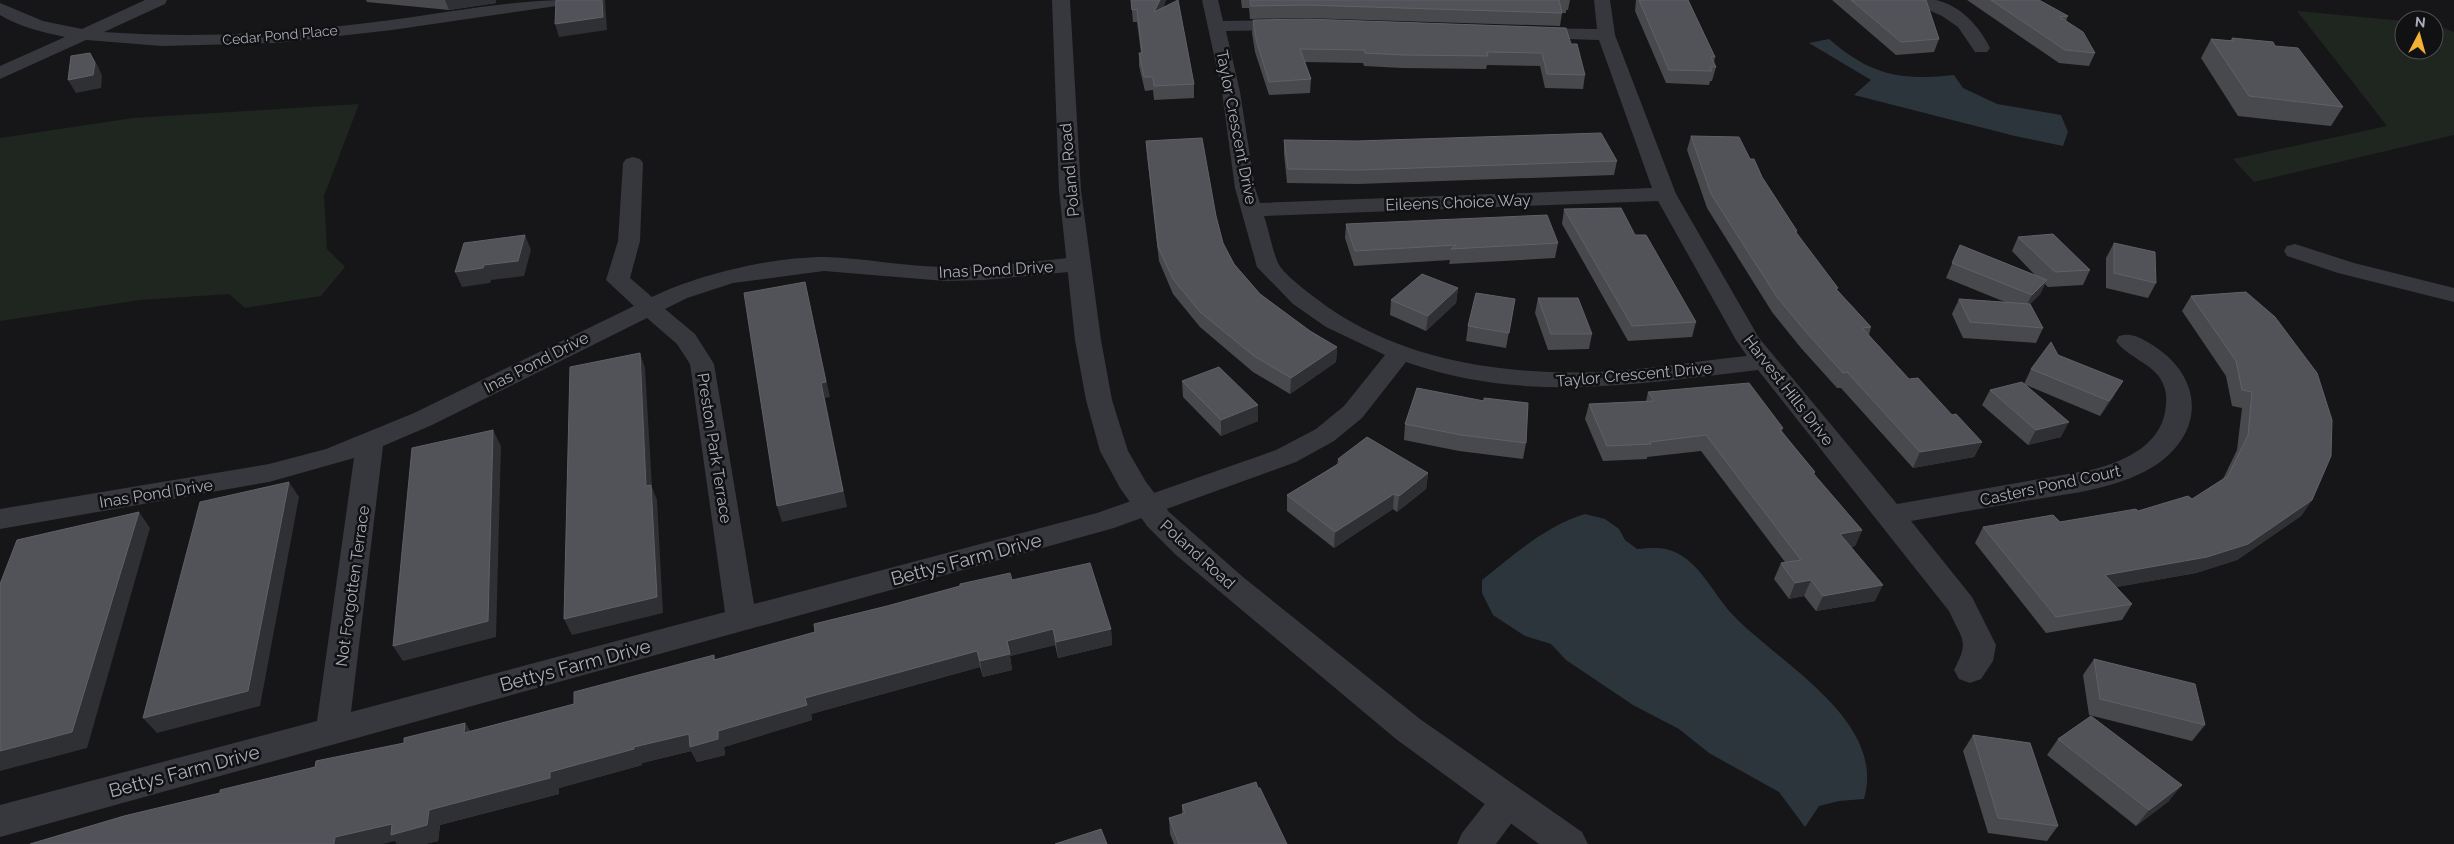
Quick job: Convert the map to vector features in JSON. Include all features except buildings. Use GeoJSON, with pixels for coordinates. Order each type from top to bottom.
{"type":"FeatureCollection","features":[{"type":"Feature","properties":{"kind":"street"},"geometry":{"type":"LineString","coordinates":[[0,73],[159,0]]}},
{"type":"Feature","properties":{"kind":"street","name":"Cedar Pond Place"},"geometry":{"type":"LineString","coordinates":[[0,8],[13,17],[38,25],[85,35],[154,41],[250,39],[343,30],[563,0]]}},
{"type":"Feature","properties":{"kind":"street","name":"Poland Road"},"geometry":{"type":"LineString","coordinates":[[1061,0],[1070,190],[1088,340],[1099,400],[1114,451],[1135,488],[1158,519],[1186,547],[1232,585],[1408,729],[1507,802],[1569,844]]}},
{"type":"Feature","properties":{"kind":"street","name":"Taylor Crescent Drive"},"geometry":{"type":"LineString","coordinates":[[1210,0],[1231,92],[1245,188],[1268,267],[1301,299],[1334,322],[1379,345],[1400,353],[1464,371],[1527,380],[1572,382],[1764,362]]}},
{"type":"Feature","properties":{"kind":"street","name":"Harvest Hills Drive"},"geometry":{"type":"LineString","coordinates":[[1602,0],[1606,35],[1665,194],[1748,340],[1943,580],[1968,618],[1980,645],[1977,661],[1970,670]]}},
{"type":"Feature","properties":{"kind":"street"},"geometry":{"type":"LineString","coordinates":[[1921,0],[1938,6],[1962,20],[1976,36],[1982,48]]}},
{"type":"Feature","properties":{"kind":"street"},"geometry":{"type":"LineString","coordinates":[[1217,26],[1305,25]]}},
{"type":"Feature","properties":{"kind":"street"},"geometry":{"type":"LineString","coordinates":[[1519,32],[1606,35]]}},
{"type":"Feature","properties":{"kind":"street","name":"Preston Park Terrace"},"geometry":{"type":"LineString","coordinates":[[633,163],[629,241],[618,280],[686,339],[702,364],[741,620]]}},
{"type":"Feature","properties":{"kind":"street","name":"Eileens Choice Way"},"geometry":{"type":"LineString","coordinates":[[1252,210],[1665,194]]}},
{"type":"Feature","properties":{"kind":"street"},"geometry":{"type":"LineString","coordinates":[[2296,251],[2346,268],[2454,295]]}},
{"type":"Feature","properties":{"kind":"street","name":"Inas Pond Drive"},"geometry":{"type":"LineString","coordinates":[[0,520],[269,473],[334,456],[423,419],[649,307],[702,284],[767,270],[802,266],[854,265],[914,272],[964,274],[1079,264]]}},
{"type":"Feature","properties":{"kind":"street","name":"Casters Pond Court"},"geometry":{"type":"LineString","coordinates":[[1890,515],[2115,474],[2157,450],[2171,435],[2177,420],[2180,406],[2178,390],[2166,368],[2128,342]]}},
{"type":"Feature","properties":{"kind":"street","name":"Bettys Farm Drive"},"geometry":{"type":"LineString","coordinates":[[0,821],[1015,546],[1104,521],[1149,506],[1286,456],[1324,435],[1353,412],[1400,353]]}},
{"type":"Feature","properties":{"kind":"street","name":"Not Forgotten Terrace"},"geometry":{"type":"LineString","coordinates":[[332,731],[370,441]]}},
{"type":"Feature","properties":{"kind":"street"},"geometry":{"type":"LineString","coordinates":[[1475,844],[1507,802]]}},
{"type":"Feature","properties":{"kind":"shaded area"},"geometry":{"type":"Polygon","coordinates":[[[2297,11],[2394,20],[2394,60],[2444,60],[2444,28],[2454,32],[2454,135],[2254,182],[2233,159],[2387,126],[2297,11]]]}},
{"type":"Feature","properties":{"kind":"shaded area"},"geometry":{"type":"Polygon","coordinates":[[[1829,39],[1858,61],[1887,73],[1918,77],[1954,75],[1963,88],[1997,104],[2061,115],[2068,132],[2063,146],[2015,136],[1854,95],[1871,80],[1809,43],[1829,39]]]}},
{"type":"Feature","properties":{"kind":"shaded area"},"geometry":{"type":"Polygon","coordinates":[[[359,104],[324,196],[327,249],[345,267],[321,296],[245,308],[229,294],[140,300],[0,321],[0,138],[133,118],[359,104]]]}},
{"type":"Feature","properties":{"kind":"shaded area"},"geometry":{"type":"Polygon","coordinates":[[[1585,514],[1605,519],[1619,529],[1625,540],[1637,549],[1667,549],[1677,553],[1694,565],[1733,615],[1824,695],[1845,719],[1860,744],[1867,770],[1864,799],[1839,801],[1819,806],[1805,827],[1779,792],[1709,753],[1679,729],[1633,705],[1566,660],[1551,644],[1525,636],[1493,615],[1482,593],[1482,580],[1543,534],[1570,519],[1585,514]]]}}]}
